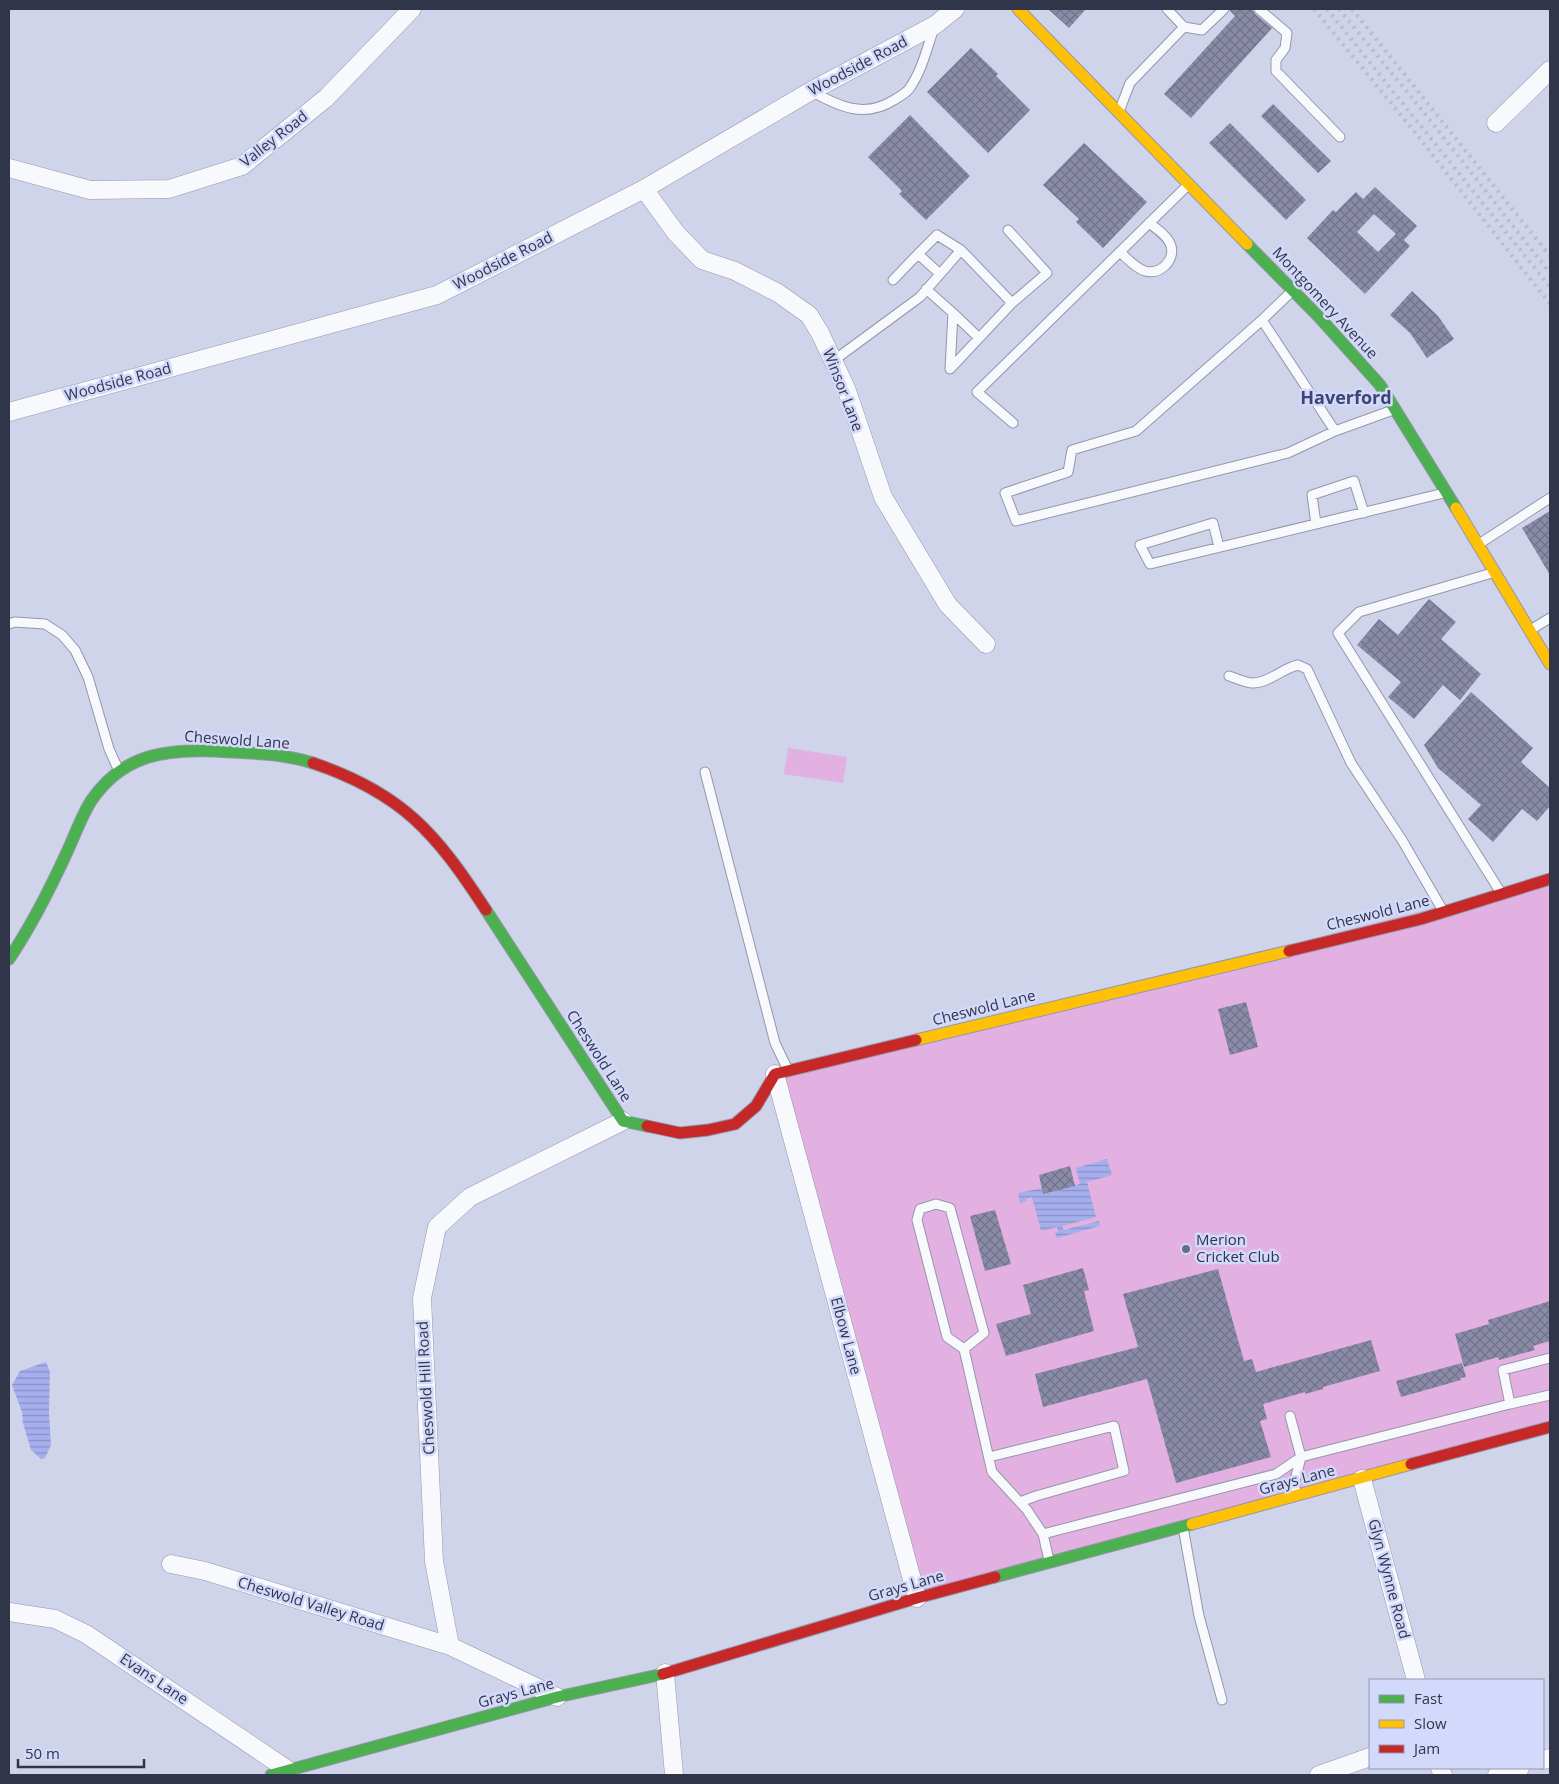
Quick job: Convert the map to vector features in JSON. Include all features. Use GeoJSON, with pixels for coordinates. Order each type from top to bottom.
{"type":"FeatureCollection","features":[{"type":"Feature","properties":{"kind":"street","name":"Valley Road"},"geometry":{"type":"LineString","coordinates":[[9,168],[90,190],[169,189],[242,166],[326,98],[412,9]]}},
{"type":"Feature","properties":{"kind":"street","name":"Woodside Road"},"geometry":{"type":"LineString","coordinates":[[9,412],[437,295],[644,190],[811,91],[935,24],[955,9]]}},
{"type":"Feature","properties":{"kind":"street","name":"Montgomery Avenue"},"geometry":{"type":"LineString","coordinates":[[1018,9],[1319,317],[1380,385],[1479,544],[1550,664]]}},
{"type":"Feature","properties":{"kind":"street"},"geometry":{"type":"LineString","coordinates":[[1496,123],[1550,70]]}},
{"type":"Feature","properties":{"kind":"street","name":"Winsor Lane"},"geometry":{"type":"LineString","coordinates":[[644,190],[676,233],[702,260],[736,271],[778,292],[809,315],[820,333],[846,388],[883,497],[948,605],[986,644]]}},
{"type":"Feature","properties":{"kind":"street","name":"Cheswold Lane"},"geometry":{"type":"LineString","coordinates":[[9,960],[23,940],[35,917],[93,797],[119,772],[150,755],[175,751],[285,756],[318,765],[359,781],[394,802],[418,822],[440,844],[460,870],[623,1121],[680,1133],[708,1130],[735,1124],[756,1106],[782,1072],[1421,919],[1550,879]]}},
{"type":"Feature","properties":{"kind":"street","name":"Elbow Lane"},"geometry":{"type":"LineString","coordinates":[[782,1072],[917,1598]]}},
{"type":"Feature","properties":{"kind":"street","name":"Cheswold Hill Road"},"geometry":{"type":"LineString","coordinates":[[450,1646],[434,1561],[422,1298],[437,1227],[470,1197],[623,1121]]}},
{"type":"Feature","properties":{"kind":"street","name":"Grays Lane"},"geometry":{"type":"LineString","coordinates":[[271,1775],[557,1697],[665,1673],[917,1598],[1550,1427]]}},
{"type":"Feature","properties":{"kind":"street","name":"Glyn Wynne Road"},"geometry":{"type":"LineString","coordinates":[[1362,1479],[1416,1679]]}},
{"type":"Feature","properties":{"kind":"street","name":"Cheswold Valley Road"},"geometry":{"type":"LineString","coordinates":[[171,1564],[205,1571],[450,1646]]}},
{"type":"Feature","properties":{"kind":"street","name":"Evans Lane"},"geometry":{"type":"LineString","coordinates":[[9,1612],[55,1619],[86,1634],[288,1770]]}},
{"type":"Feature","properties":{"kind":"street"},"geometry":{"type":"LineString","coordinates":[[450,1646],[557,1697]]}},
{"type":"Feature","properties":{"kind":"street"},"geometry":{"type":"LineString","coordinates":[[665,1673],[674,1775]]}},
{"type":"Feature","properties":{"kind":"street"},"geometry":{"type":"LineString","coordinates":[[1319,1775],[1369,1757]]}},
{"type":"Feature","properties":{"kind":"street"},"geometry":{"type":"LineString","coordinates":[[1497,1775],[1517,1769]]}},
{"type":"Feature","properties":{"kind":"lane"},"geometry":{"type":"LineString","coordinates":[[1167,9],[1184,27],[1202,30],[1224,9]]}},
{"type":"Feature","properties":{"kind":"lane"},"geometry":{"type":"LineString","coordinates":[[1259,9],[1287,33],[1285,48],[1276,60],[1276,71],[1340,137]]}},
{"type":"Feature","properties":{"kind":"lane"},"geometry":{"type":"LineString","coordinates":[[811,91],[836,105],[859,111],[887,104],[909,90],[921,67],[935,24]]}},
{"type":"Feature","properties":{"kind":"lane"},"geometry":{"type":"LineString","coordinates":[[1118,111],[1123,104],[1130,83],[1184,27]]}},
{"type":"Feature","properties":{"kind":"lane"},"geometry":{"type":"LineString","coordinates":[[1013,423],[978,392],[1189,184]]}},
{"type":"Feature","properties":{"kind":"lane"},"geometry":{"type":"LineString","coordinates":[[1120,252],[1139,268],[1146,271],[1160,270],[1166,265],[1170,259],[1171,246],[1168,239],[1149,223]]}},
{"type":"Feature","properties":{"kind":"lane"},"geometry":{"type":"LineString","coordinates":[[953,313],[950,369],[1012,303],[1047,273],[1008,230]]}},
{"type":"Feature","properties":{"kind":"lane"},"geometry":{"type":"LineString","coordinates":[[893,280],[937,236],[961,250],[1012,303]]}},
{"type":"Feature","properties":{"kind":"lane"},"geometry":{"type":"LineString","coordinates":[[833,361],[920,297],[961,250]]}},
{"type":"Feature","properties":{"kind":"lane"},"geometry":{"type":"LineString","coordinates":[[918,254],[940,274]]}},
{"type":"Feature","properties":{"kind":"lane"},"geometry":{"type":"LineString","coordinates":[[926,289],[979,338]]}},
{"type":"Feature","properties":{"kind":"lane"},"geometry":{"type":"LineString","coordinates":[[1293,290],[1262,320],[1136,431],[1072,450],[1068,472],[1005,493],[1016,521],[1288,452],[1335,431],[1395,409]]}},
{"type":"Feature","properties":{"kind":"lane"},"geometry":{"type":"LineString","coordinates":[[1262,320],[1335,431]]}},
{"type":"Feature","properties":{"kind":"lane"},"geometry":{"type":"LineString","coordinates":[[1316,524],[1312,495],[1354,481],[1364,513]]}},
{"type":"Feature","properties":{"kind":"lane"},"geometry":{"type":"LineString","coordinates":[[1219,547],[1213,523],[1140,545],[1150,564],[1447,493]]}},
{"type":"Feature","properties":{"kind":"lane"},"geometry":{"type":"LineString","coordinates":[[1479,544],[1550,498]]}},
{"type":"Feature","properties":{"kind":"lane"},"geometry":{"type":"LineString","coordinates":[[1495,572],[1359,612],[1338,633],[1501,894]]}},
{"type":"Feature","properties":{"kind":"lane"},"geometry":{"type":"LineString","coordinates":[[1530,631],[1550,618]]}},
{"type":"Feature","properties":{"kind":"lane"},"geometry":{"type":"LineString","coordinates":[[9,624],[15,622],[45,624],[62,635],[75,650],[88,677],[109,749],[119,772]]}},
{"type":"Feature","properties":{"kind":"lane"},"geometry":{"type":"LineString","coordinates":[[1229,676],[1253,683],[1269,679],[1288,667],[1298,664],[1307,670],[1351,763],[1402,840],[1444,912]]}},
{"type":"Feature","properties":{"kind":"lane"},"geometry":{"type":"LineString","coordinates":[[705,772],[782,1072]]}},
{"type":"Feature","properties":{"kind":"lane"},"geometry":{"type":"LineString","coordinates":[[964,1349],[984,1333],[950,1208],[936,1204],[920,1209],[917,1220],[947,1338],[964,1349],[992,1472],[1027,1510],[1043,1534],[1050,1562]]}},
{"type":"Feature","properties":{"kind":"lane"},"geometry":{"type":"LineString","coordinates":[[1510,1404],[1503,1370],[1550,1358]]}},
{"type":"Feature","properties":{"kind":"lane"},"geometry":{"type":"LineString","coordinates":[[1043,1534],[1276,1474],[1301,1457],[1550,1395]]}},
{"type":"Feature","properties":{"kind":"lane"},"geometry":{"type":"LineString","coordinates":[[1290,1416],[1301,1457],[1294,1484],[1297,1496]]}},
{"type":"Feature","properties":{"kind":"lane"},"geometry":{"type":"LineString","coordinates":[[989,1457],[1114,1426],[1124,1471],[1020,1502]]}},
{"type":"Feature","properties":{"kind":"lane"},"geometry":{"type":"LineString","coordinates":[[1183,1527],[1199,1616],[1222,1700]]}},
{"type":"Feature","properties":{"kind":"shaded area"},"geometry":{"type":"Polygon","coordinates":[[[788,748],[847,757],[843,783],[784,774],[788,748]]]}},
{"type":"Feature","properties":{"kind":"shaded area","name":"Merion Cricket Club"},"geometry":{"type":"Polygon","coordinates":[[[1550,879],[1550,1425],[917,1598],[775,1074],[1550,879]]]}},
{"type":"Feature","properties":{"kind":"water"},"geometry":{"type":"Polygon","coordinates":[[[1107,1159],[1112,1175],[1087,1182],[1096,1217],[1062,1226],[1064,1230],[1099,1221],[1100,1226],[1057,1238],[1055,1233],[1058,1232],[1057,1227],[1041,1231],[1032,1197],[1020,1203],[1018,1193],[1042,1188],[1044,1194],[1080,1184],[1076,1168],[1107,1159]]]}},
{"type":"Feature","properties":{"kind":"water"},"geometry":{"type":"Polygon","coordinates":[[[46,1362],[50,1372],[49,1413],[51,1445],[45,1458],[41,1459],[31,1450],[23,1423],[22,1412],[12,1385],[20,1371],[46,1362]]]}},
{"type":"Feature","properties":{"kind":"building"},"geometry":{"type":"Polygon","coordinates":[[[1048,9],[1086,9],[1069,28],[1048,9]]]}},
{"type":"Feature","properties":{"kind":"building"},"geometry":{"type":"Polygon","coordinates":[[[1230,9],[1252,9],[1255,14],[1272,28],[1191,118],[1164,94],[1235,16],[1230,9]]]}},
{"type":"Feature","properties":{"kind":"building"},"geometry":{"type":"Polygon","coordinates":[[[971,48],[998,74],[996,76],[1030,110],[988,153],[927,92],[971,48]]]}},
{"type":"Feature","properties":{"kind":"building"},"geometry":{"type":"Polygon","coordinates":[[[1273,104],[1331,161],[1318,173],[1261,116],[1273,104]]]}},
{"type":"Feature","properties":{"kind":"building"},"geometry":{"type":"Polygon","coordinates":[[[910,115],[970,176],[926,220],[899,194],[902,191],[868,157],[910,115]]]}},
{"type":"Feature","properties":{"kind":"building"},"geometry":{"type":"Polygon","coordinates":[[[1230,123],[1306,200],[1286,220],[1209,143],[1230,123]]]}},
{"type":"Feature","properties":{"kind":"building"},"geometry":{"type":"Polygon","coordinates":[[[1084,143],[1147,202],[1103,248],[1076,222],[1079,219],[1043,185],[1084,143]]]}},
{"type":"Feature","properties":{"kind":"building"},"geometry":{"type":"Polygon","coordinates":[[[1375,187],[1417,226],[1404,240],[1410,246],[1365,294],[1307,238],[1333,210],[1336,212],[1356,192],[1363,199],[1375,187]],[[1374,214],[1357,232],[1378,252],[1396,234],[1374,214]]]}},
{"type":"Feature","properties":{"kind":"building"},"geometry":{"type":"Polygon","coordinates":[[[1412,291],[1438,316],[1454,339],[1427,358],[1410,333],[1390,315],[1412,291]]]}},
{"type":"Feature","properties":{"kind":"building"},"geometry":{"type":"Polygon","coordinates":[[[1550,511],[1550,575],[1522,528],[1550,511]]]}},
{"type":"Feature","properties":{"kind":"building"},"geometry":{"type":"Polygon","coordinates":[[[1429,599],[1456,622],[1441,639],[1481,674],[1460,700],[1443,685],[1414,719],[1388,697],[1401,682],[1357,645],[1379,619],[1398,635],[1429,599]]]}},
{"type":"Feature","properties":{"kind":"building"},"geometry":{"type":"Polygon","coordinates":[[[1471,692],[1533,748],[1521,762],[1550,788],[1550,806],[1537,821],[1522,809],[1493,842],[1468,819],[1481,805],[1438,768],[1424,745],[1471,692]]]}},
{"type":"Feature","properties":{"kind":"building"},"geometry":{"type":"Polygon","coordinates":[[[1246,1002],[1258,1047],[1230,1055],[1218,1009],[1246,1002]]]}},
{"type":"Feature","properties":{"kind":"building"},"geometry":{"type":"Polygon","coordinates":[[[1070,1166],[1075,1186],[1043,1194],[1039,1175],[1070,1166]]]}},
{"type":"Feature","properties":{"kind":"building"},"geometry":{"type":"Polygon","coordinates":[[[995,1210],[1011,1264],[985,1271],[970,1216],[995,1210]]]}},
{"type":"Feature","properties":{"kind":"building"},"geometry":{"type":"Polygon","coordinates":[[[1083,1268],[1089,1290],[1084,1291],[1094,1331],[1006,1356],[996,1324],[1031,1314],[1023,1285],[1083,1268]]]}},
{"type":"Feature","properties":{"kind":"building"},"geometry":{"type":"Polygon","coordinates":[[[1218,1269],[1244,1361],[1252,1359],[1256,1372],[1371,1340],[1380,1371],[1323,1387],[1323,1389],[1263,1404],[1267,1419],[1260,1421],[1271,1457],[1176,1483],[1147,1379],[1043,1407],[1035,1374],[1138,1347],[1123,1294],[1218,1269]]]}},
{"type":"Feature","properties":{"kind":"building"},"geometry":{"type":"Polygon","coordinates":[[[1550,1301],[1550,1341],[1533,1346],[1535,1350],[1499,1360],[1498,1357],[1464,1367],[1455,1334],[1489,1324],[1488,1320],[1550,1301]]]}},
{"type":"Feature","properties":{"kind":"building"},"geometry":{"type":"Polygon","coordinates":[[[1462,1363],[1466,1377],[1460,1378],[1461,1380],[1401,1397],[1396,1381],[1462,1363]]]}},
{"type":"Feature","properties":{"kind":"railway"},"geometry":{"type":"LineString","coordinates":[[1314,9],[1409,125],[1550,304]]}},
{"type":"Feature","properties":{"kind":"railway"},"geometry":{"type":"LineString","coordinates":[[1327,9],[1550,287]]}},
{"type":"Feature","properties":{"kind":"railway"},"geometry":{"type":"LineString","coordinates":[[1339,9],[1422,110],[1550,273]]}},
{"type":"Feature","properties":{"kind":"railway"},"geometry":{"type":"LineString","coordinates":[[1352,9],[1550,256]]}},
{"type":"Feature","properties":{"kind":"traffic: fast"},"geometry":{"type":"LineString","coordinates":[[1247,244],[1319,317],[1380,385],[1456,508]]}},
{"type":"Feature","properties":{"kind":"traffic: fast"},"geometry":{"type":"LineString","coordinates":[[9,959],[61,866],[87,807],[103,786],[130,764],[162,754],[196,751],[265,754],[313,763]]}},
{"type":"Feature","properties":{"kind":"traffic: fast"},"geometry":{"type":"LineString","coordinates":[[486,910],[623,1121],[647,1126]]}},
{"type":"Feature","properties":{"kind":"traffic: fast"},"geometry":{"type":"LineString","coordinates":[[995,1577],[1192,1524]]}},
{"type":"Feature","properties":{"kind":"traffic: fast"},"geometry":{"type":"LineString","coordinates":[[271,1775],[557,1697],[663,1674]]}},
{"type":"Feature","properties":{"kind":"traffic: slow"},"geometry":{"type":"LineString","coordinates":[[1018,9],[1247,244]]}},
{"type":"Feature","properties":{"kind":"traffic: slow"},"geometry":{"type":"LineString","coordinates":[[1456,508],[1550,664]]}},
{"type":"Feature","properties":{"kind":"traffic: slow"},"geometry":{"type":"LineString","coordinates":[[916,1040],[1289,951]]}},
{"type":"Feature","properties":{"kind":"traffic: slow"},"geometry":{"type":"LineString","coordinates":[[1192,1524],[1411,1464]]}},
{"type":"Feature","properties":{"kind":"traffic: jam"},"geometry":{"type":"LineString","coordinates":[[313,763],[344,775],[394,802],[433,838],[468,883],[486,910]]}},
{"type":"Feature","properties":{"kind":"traffic: jam"},"geometry":{"type":"LineString","coordinates":[[1289,951],[1421,919],[1550,879]]}},
{"type":"Feature","properties":{"kind":"traffic: jam"},"geometry":{"type":"LineString","coordinates":[[647,1126],[680,1133],[708,1130],[735,1124],[756,1106],[775,1074],[916,1040]]}},
{"type":"Feature","properties":{"kind":"traffic: jam"},"geometry":{"type":"LineString","coordinates":[[1411,1464],[1550,1427]]}},
{"type":"Feature","properties":{"kind":"traffic: jam"},"geometry":{"type":"LineString","coordinates":[[663,1674],[917,1598],[995,1577]]}},
{"type":"Feature","properties":{"kind":"place","name":"Merion Cricket Club"},"geometry":{"type":"Point","coordinates":[1186,1249]}},
{"type":"Feature","properties":{"kind":"district","name":"Haverford"},"geometry":{"type":"Point","coordinates":[1346,398]}}]}
